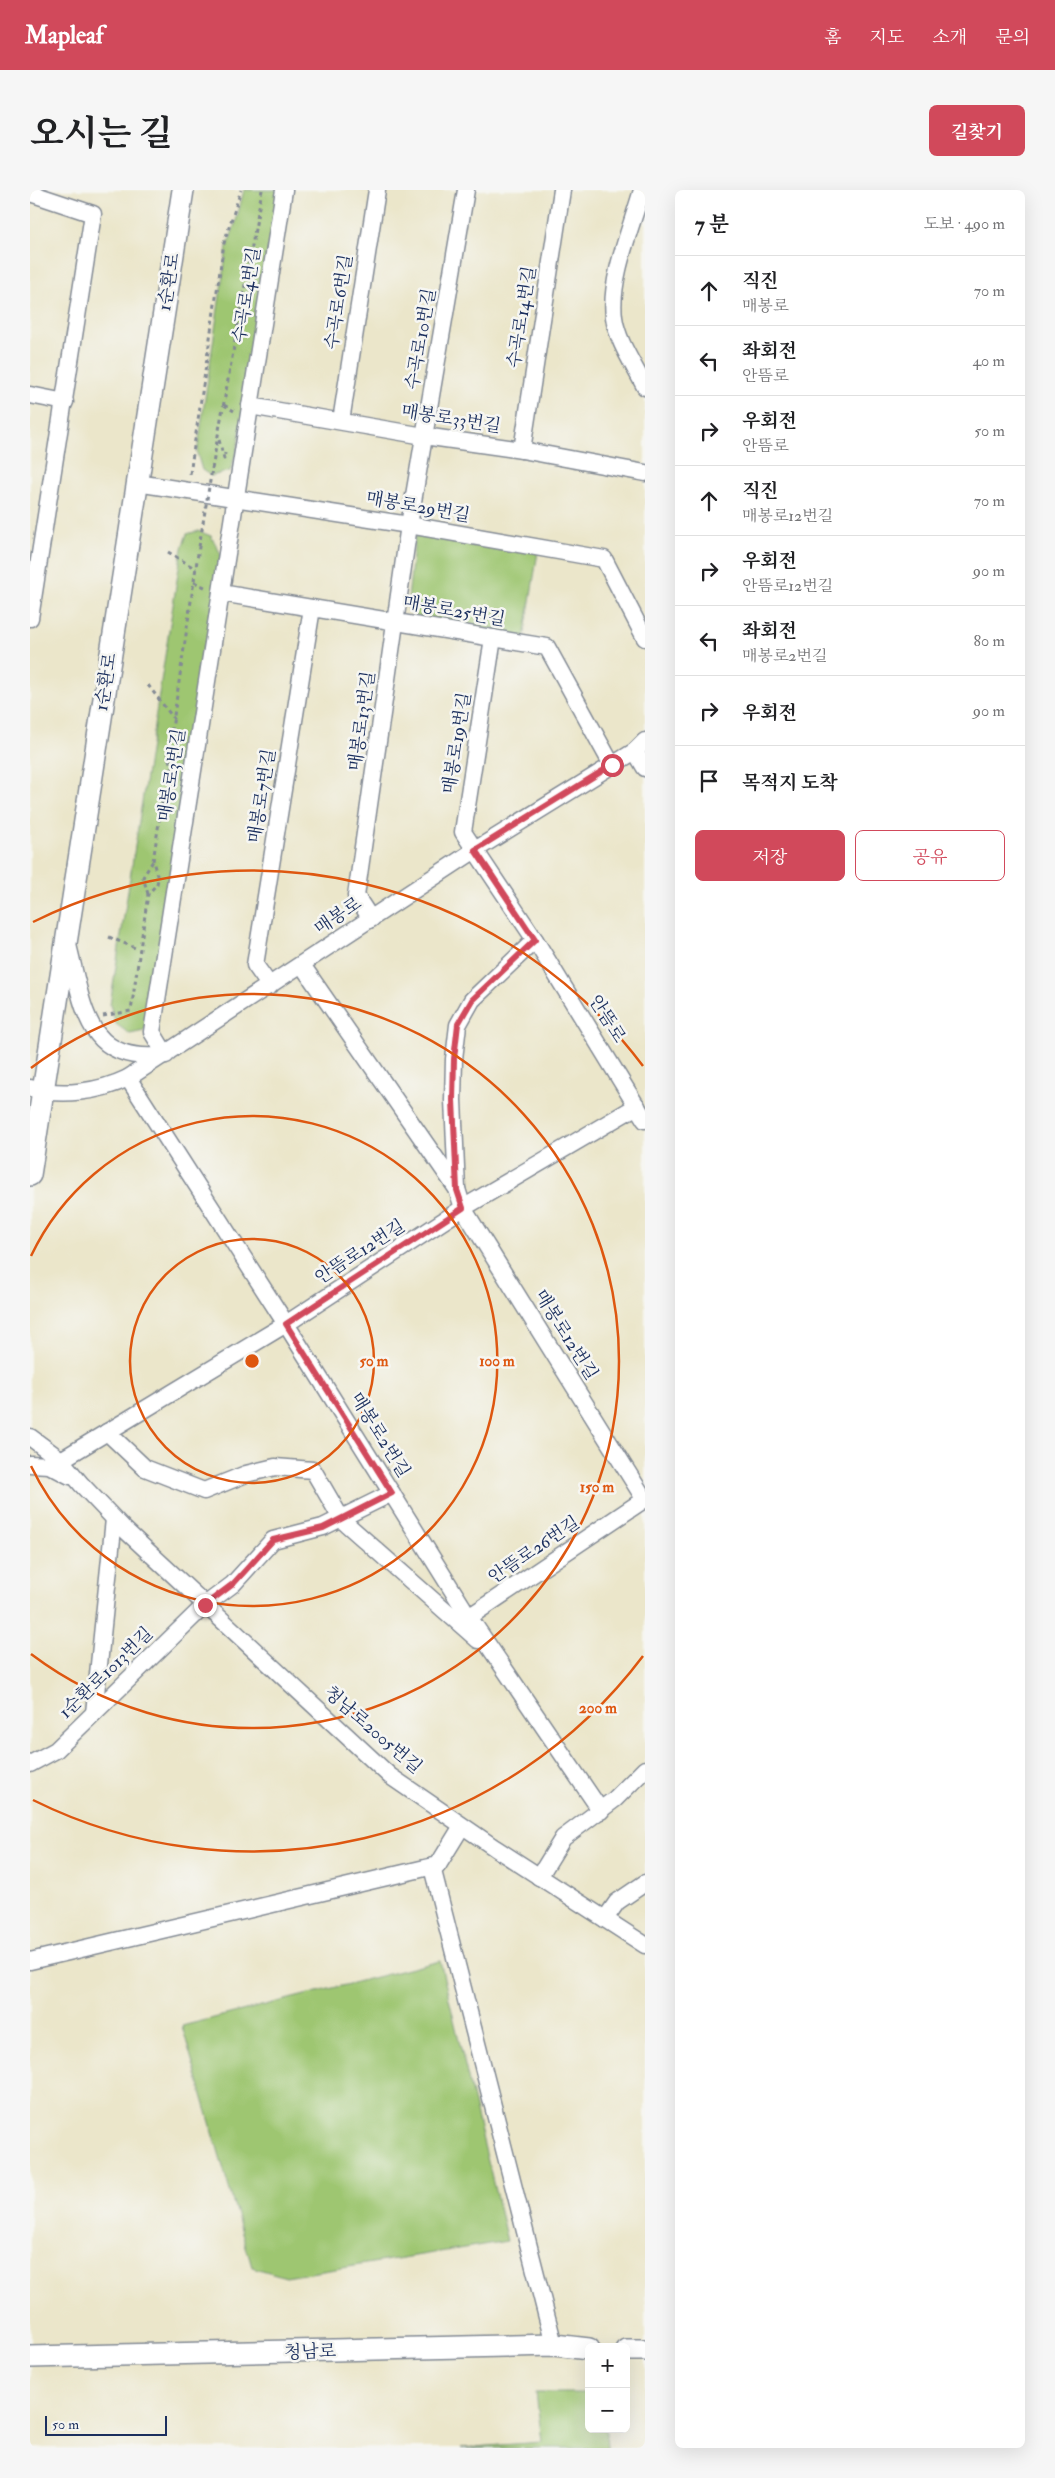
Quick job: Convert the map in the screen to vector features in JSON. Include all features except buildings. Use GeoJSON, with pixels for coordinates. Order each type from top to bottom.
{"type":"FeatureCollection","features":[{"type":"Feature","properties":{"kind":"main road","name":"1순환로"},"geometry":{"type":"LineString","coordinates":[[30,1175],[36,1090],[66,937],[183,192]]}},
{"type":"Feature","properties":{"kind":"main road","name":"청남로"},"geometry":{"type":"LineString","coordinates":[[30,2357],[554,2345],[585,2349]]}},
{"type":"Feature","properties":{"kind":"main road"},"geometry":{"type":"LineString","coordinates":[[630,2350],[645,2350]]}},
{"type":"Feature","properties":{"kind":"street","name":"수곡로4번길"},"geometry":{"type":"LineString","coordinates":[[236,498],[284,190]]}},
{"type":"Feature","properties":{"kind":"street","name":"수곡로6번길"},"geometry":{"type":"LineString","coordinates":[[341,421],[377,190]]}},
{"type":"Feature","properties":{"kind":"street","name":"수곡로10번길"},"geometry":{"type":"LineString","coordinates":[[409,525],[466,190]]}},
{"type":"Feature","properties":{"kind":"street","name":"수곡로14번길"},"geometry":{"type":"LineString","coordinates":[[522,450],[562,190]]}},
{"type":"Feature","properties":{"kind":"street"},"geometry":{"type":"LineString","coordinates":[[642,190],[616,281],[614,316],[621,339],[645,387]]}},
{"type":"Feature","properties":{"kind":"street"},"geometry":{"type":"LineString","coordinates":[[30,193],[93,214],[30,618]]}},
{"type":"Feature","properties":{"kind":"street"},"geometry":{"type":"LineString","coordinates":[[30,395],[65,402]]}},
{"type":"Feature","properties":{"kind":"street","name":"매봉로33번길"},"geometry":{"type":"LineString","coordinates":[[250,406],[424,436],[522,450],[645,473]]}},
{"type":"Feature","properties":{"kind":"street","name":"매봉로29번길"},"geometry":{"type":"LineString","coordinates":[[137,483],[409,525],[604,559],[645,638]]}},
{"type":"Feature","properties":{"kind":"street","name":"매봉로3번길"},"geometry":{"type":"LineString","coordinates":[[166,1055],[152,1032],[236,498]]}},
{"type":"Feature","properties":{"kind":"street","name":"매봉로13번길"},"geometry":{"type":"LineString","coordinates":[[370,919],[356,896],[397,621],[409,525]]}},
{"type":"Feature","properties":{"kind":"street","name":"매봉로25번길"},"geometry":{"type":"LineString","coordinates":[[221,593],[548,647],[612,765]]}},
{"type":"Feature","properties":{"kind":"street","name":"매봉로7번길"},"geometry":{"type":"LineString","coordinates":[[270,986],[256,965],[312,608]]}},
{"type":"Feature","properties":{"kind":"street","name":"매봉로19번길"},"geometry":{"type":"LineString","coordinates":[[475,850],[464,832],[493,638]]}},
{"type":"Feature","properties":{"kind":"street"},"geometry":{"type":"LineString","coordinates":[[640,746],[645,768]]}},
{"type":"Feature","properties":{"kind":"street","name":"매봉로"},"geometry":{"type":"LineString","coordinates":[[36,1090],[94,1091],[128,1078],[166,1055],[475,850],[640,746]]}},
{"type":"Feature","properties":{"kind":"street","name":"안뜸로"},"geometry":{"type":"LineString","coordinates":[[475,850],[535,940],[641,1113]]}},
{"type":"Feature","properties":{"kind":"street"},"geometry":{"type":"LineString","coordinates":[[66,937],[86,1015],[97,1034],[123,1054],[137,1057],[166,1055]]}},
{"type":"Feature","properties":{"kind":"street","name":"매봉로12번길"},"geometry":{"type":"LineString","coordinates":[[535,940],[472,1000],[458,1024],[453,1100],[457,1190],[463,1208],[645,1499]]}},
{"type":"Feature","properties":{"kind":"street","name":"매봉로12번길"},"geometry":{"type":"LineString","coordinates":[[302,965],[457,1190]]}},
{"type":"Feature","properties":{"kind":"street","name":"매봉로2번길"},"geometry":{"type":"LineString","coordinates":[[128,1078],[286,1324],[495,1656],[601,1811]]}},
{"type":"Feature","properties":{"kind":"street","name":"안뜸로12번길"},"geometry":{"type":"LineString","coordinates":[[62,1460],[286,1324],[463,1208],[641,1113]]}},
{"type":"Feature","properties":{"kind":"street"},"geometry":{"type":"LineString","coordinates":[[107,1432],[145,1468],[204,1491],[246,1474],[275,1467],[313,1470],[342,1520],[495,1656]]}},
{"type":"Feature","properties":{"kind":"street"},"geometry":{"type":"LineString","coordinates":[[30,1437],[62,1460],[81,1484]]}},
{"type":"Feature","properties":{"kind":"street"},"geometry":{"type":"LineString","coordinates":[[30,1464],[49,1465],[81,1484]]}},
{"type":"Feature","properties":{"kind":"street","name":"청남로2005번길"},"geometry":{"type":"LineString","coordinates":[[81,1484],[205,1605],[390,1776],[462,1826],[645,1945]]}},
{"type":"Feature","properties":{"kind":"street","name":"1순환로1013번길"},"geometry":{"type":"LineString","coordinates":[[30,1764],[52,1753],[205,1605],[233,1584],[273,1540],[323,1528],[392,1493]]}},
{"type":"Feature","properties":{"kind":"street","name":"안뜸로26번길"},"geometry":{"type":"LineString","coordinates":[[470,1617],[645,1499]]}},
{"type":"Feature","properties":{"kind":"street"},"geometry":{"type":"LineString","coordinates":[[94,1713],[120,1524]]}},
{"type":"Feature","properties":{"kind":"street"},"geometry":{"type":"LineString","coordinates":[[539,1877],[563,1838],[601,1811],[645,1770]]}},
{"type":"Feature","properties":{"kind":"street"},"geometry":{"type":"LineString","coordinates":[[462,1826],[433,1871],[554,2345]]}},
{"type":"Feature","properties":{"kind":"street"},"geometry":{"type":"LineString","coordinates":[[30,1961],[438,1864]]}},
{"type":"Feature","properties":{"kind":"street"},"geometry":{"type":"LineString","coordinates":[[604,1919],[617,1902],[645,1883]]}},
{"type":"Feature","properties":{"kind":"path"},"geometry":{"type":"LineString","coordinates":[[190,474],[224,243],[241,190]]}},
{"type":"Feature","properties":{"kind":"path"},"geometry":{"type":"LineString","coordinates":[[148,894],[157,884],[158,879],[153,860],[163,797],[174,782],[174,773],[168,756],[199,547],[262,190]]}},
{"type":"Feature","properties":{"kind":"path"},"geometry":{"type":"LineString","coordinates":[[224,405],[234,410],[232,418]]}},
{"type":"Feature","properties":{"kind":"path"},"geometry":{"type":"LineString","coordinates":[[218,436],[224,459],[227,443]]}},
{"type":"Feature","properties":{"kind":"path"},"geometry":{"type":"LineString","coordinates":[[168,552],[196,569]]}},
{"type":"Feature","properties":{"kind":"path"},"geometry":{"type":"LineString","coordinates":[[148,685],[174,719]]}},
{"type":"Feature","properties":{"kind":"path"},"geometry":{"type":"LineString","coordinates":[[100,1017],[131,1011],[148,894],[142,877],[153,860]]}},
{"type":"Feature","properties":{"kind":"path"},"geometry":{"type":"LineString","coordinates":[[109,937],[140,950]]}},
{"type":"Feature","properties":{"kind":"green space"},"geometry":{"type":"Polygon","coordinates":[[[244,190],[279,190],[237,451],[230,471],[211,476],[202,470],[197,453],[227,247],[244,190]]]}},
{"type":"Feature","properties":{"kind":"green space"},"geometry":{"type":"Polygon","coordinates":[[[198,531],[211,536],[221,554],[150,1014],[144,1031],[130,1034],[116,1024],[110,1005],[182,548],[187,534],[198,531]]]}},
{"type":"Feature","properties":{"kind":"green space"},"geometry":{"type":"Polygon","coordinates":[[[423,531],[538,552],[524,638],[415,616],[407,607],[415,537],[423,531]]]}},
{"type":"Feature","properties":{"kind":"green space"},"geometry":{"type":"Polygon","coordinates":[[[440,1961],[507,2241],[286,2277],[252,2267],[182,2026],[440,1961]]]}},
{"type":"Feature","properties":{"kind":"green space"},"geometry":{"type":"Polygon","coordinates":[[[536,2393],[585,2393],[585,2433],[606,2433],[607,2448],[461,2448],[542,2442],[536,2393]]]}},
{"type":"Feature","properties":{"kind":"route"},"geometry":{"type":"LineString","coordinates":[[205,1605],[233,1584],[273,1540],[323,1528],[392,1493],[286,1324],[463,1208],[457,1190],[453,1100],[454,1059],[458,1024],[472,1000],[497,974],[535,940],[475,850],[612,765]]}}]}
